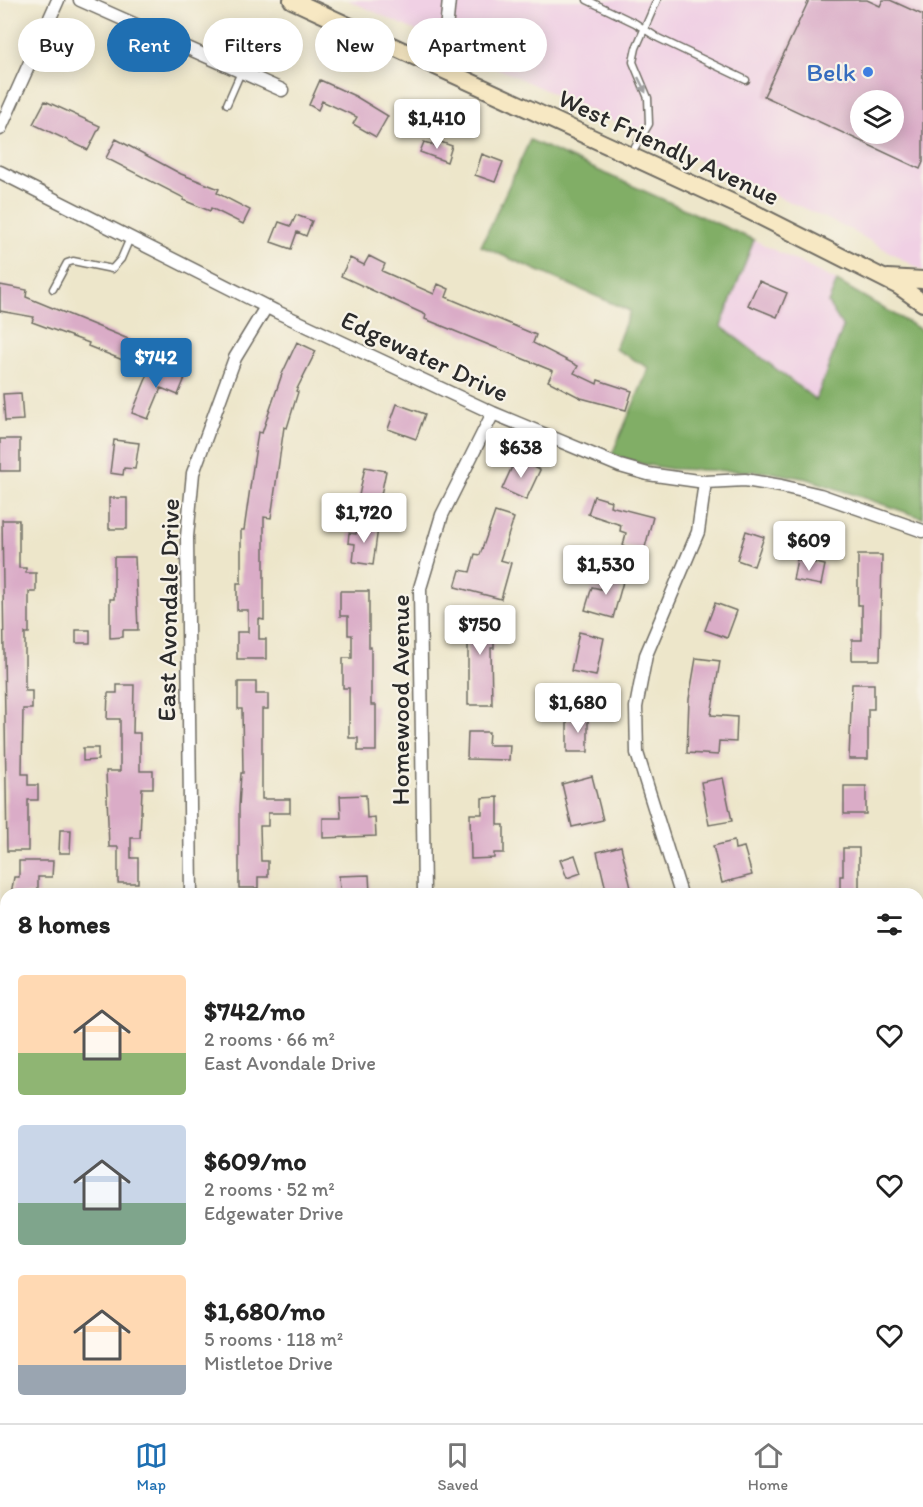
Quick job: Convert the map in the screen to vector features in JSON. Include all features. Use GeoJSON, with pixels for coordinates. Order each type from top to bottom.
{"type":"FeatureCollection","features":[{"type":"Feature","properties":{"kind":"main road","name":"West Friendly Avenue"},"geometry":{"type":"LineString","coordinates":[[293,0],[407,53]]}},
{"type":"Feature","properties":{"kind":"main road","name":"West Friendly Avenue"},"geometry":{"type":"LineString","coordinates":[[448,72],[744,208],[879,276],[923,303]]}},
{"type":"Feature","properties":{"kind":"main road"},"geometry":{"type":"LineString","coordinates":[[879,276],[923,280]]}},
{"type":"Feature","properties":{"kind":"street"},"geometry":{"type":"LineString","coordinates":[[0,129],[58,0]]}},
{"type":"Feature","properties":{"kind":"street"},"geometry":{"type":"LineString","coordinates":[[80,0],[120,18]]}},
{"type":"Feature","properties":{"kind":"street"},"geometry":{"type":"LineString","coordinates":[[447,18],[449,0]]}},
{"type":"Feature","properties":{"kind":"street"},"geometry":{"type":"LineString","coordinates":[[241,72],[282,90]]}},
{"type":"Feature","properties":{"kind":"street","name":"Edgewater Drive"},"geometry":{"type":"LineString","coordinates":[[0,172],[266,306],[493,413],[620,466],[648,474],[705,482],[745,480],[800,490],[923,531]]}},
{"type":"Feature","properties":{"kind":"street","name":"East Avondale Drive"},"geometry":{"type":"LineString","coordinates":[[191,888],[187,537],[193,473],[235,358],[266,306]]}},
{"type":"Feature","properties":{"kind":"street","name":"Homewood Avenue"},"geometry":{"type":"LineString","coordinates":[[424,888],[420,588],[442,514],[493,413]]}},
{"type":"Feature","properties":{"kind":"street"},"geometry":{"type":"LineString","coordinates":[[679,888],[637,753],[636,707],[646,655],[698,532],[705,482]]}},
{"type":"Feature","properties":{"kind":"lane"},"geometry":{"type":"LineString","coordinates":[[587,0],[746,80]]}},
{"type":"Feature","properties":{"kind":"lane"},"geometry":{"type":"LineString","coordinates":[[629,157],[649,124],[651,111],[648,98],[633,62],[636,48],[657,0]]}},
{"type":"Feature","properties":{"kind":"lane"},"geometry":{"type":"LineString","coordinates":[[227,104],[241,72]]}},
{"type":"Feature","properties":{"kind":"lane"},"geometry":{"type":"LineString","coordinates":[[53,289],[67,263],[73,261],[112,269],[121,259],[130,238]]}},
{"type":"Feature","properties":{"kind":"shaded area"},"geometry":{"type":"Polygon","coordinates":[[[348,0],[923,0],[923,271],[849,229],[506,72],[547,72],[547,18],[407,18],[407,27],[395,21],[395,18],[387,18],[348,0]]]}},
{"type":"Feature","properties":{"kind":"shaded area"},"geometry":{"type":"Polygon","coordinates":[[[754,240],[837,281],[828,303],[843,327],[817,400],[721,326],[754,240]]]}},
{"type":"Feature","properties":{"kind":"green space"},"geometry":{"type":"Polygon","coordinates":[[[530,140],[754,240],[721,326],[816,400],[843,327],[828,303],[837,281],[923,331],[923,518],[808,479],[768,472],[671,469],[642,464],[612,454],[649,368],[615,349],[630,311],[481,246],[530,140]]]}},
{"type":"Feature","properties":{"kind":"building"},"geometry":{"type":"Polygon","coordinates":[[[809,0],[867,0],[880,6],[883,0],[890,0],[923,15],[923,162],[920,169],[867,144],[904,144],[904,90],[850,90],[850,136],[764,96],[809,0]]]}},
{"type":"Feature","properties":{"kind":"building"},"geometry":{"type":"Polygon","coordinates":[[[320,80],[355,96],[388,116],[376,137],[353,124],[357,117],[322,101],[318,110],[309,105],[320,80]]]}},
{"type":"Feature","properties":{"kind":"building"},"geometry":{"type":"Polygon","coordinates":[[[45,101],[100,126],[88,150],[33,124],[45,101]]]}},
{"type":"Feature","properties":{"kind":"building"},"geometry":{"type":"Polygon","coordinates":[[[116,139],[181,174],[219,189],[217,193],[250,210],[243,224],[211,208],[210,211],[183,200],[184,198],[106,158],[116,139]]]}},
{"type":"Feature","properties":{"kind":"building"},"geometry":{"type":"Polygon","coordinates":[[[435,140],[452,146],[447,162],[420,152],[424,142],[434,145],[435,140]]]}},
{"type":"Feature","properties":{"kind":"building"},"geometry":{"type":"Polygon","coordinates":[[[482,154],[503,162],[495,182],[475,175],[482,154]]]}},
{"type":"Feature","properties":{"kind":"building"},"geometry":{"type":"Polygon","coordinates":[[[296,215],[312,221],[306,236],[297,232],[291,249],[271,242],[279,222],[291,226],[296,215]]]}},
{"type":"Feature","properties":{"kind":"building"},"geometry":{"type":"Polygon","coordinates":[[[369,256],[385,264],[382,271],[434,294],[438,284],[449,289],[446,297],[536,335],[533,343],[578,366],[574,373],[597,384],[598,380],[632,391],[626,410],[581,398],[548,381],[553,371],[425,319],[426,315],[341,276],[350,258],[364,265],[369,256]]]}},
{"type":"Feature","properties":{"kind":"building"},"geometry":{"type":"Polygon","coordinates":[[[759,281],[787,293],[777,317],[748,305],[759,281]]]}},
{"type":"Feature","properties":{"kind":"building"},"geometry":{"type":"Polygon","coordinates":[[[0,285],[27,290],[26,297],[138,343],[130,363],[88,346],[89,343],[32,322],[34,317],[0,311],[0,285]]]}},
{"type":"Feature","properties":{"kind":"building"},"geometry":{"type":"Polygon","coordinates":[[[297,342],[316,351],[296,391],[298,392],[287,428],[284,427],[271,518],[264,517],[264,620],[259,619],[259,639],[266,639],[266,659],[237,659],[237,632],[248,632],[248,610],[237,610],[237,583],[241,583],[241,530],[244,530],[258,432],[262,433],[282,374],[297,342]]]}},
{"type":"Feature","properties":{"kind":"building"},"geometry":{"type":"Polygon","coordinates":[[[152,364],[185,378],[178,395],[161,388],[148,419],[132,413],[152,364]]]}},
{"type":"Feature","properties":{"kind":"building"},"geometry":{"type":"Polygon","coordinates":[[[21,393],[23,420],[5,421],[3,394],[21,393]]]}},
{"type":"Feature","properties":{"kind":"building"},"geometry":{"type":"Polygon","coordinates":[[[397,404],[425,414],[416,439],[388,429],[397,404]]]}},
{"type":"Feature","properties":{"kind":"building"},"geometry":{"type":"Polygon","coordinates":[[[0,439],[20,439],[20,471],[0,471],[0,439]]]}},
{"type":"Feature","properties":{"kind":"building"},"geometry":{"type":"Polygon","coordinates":[[[114,440],[139,443],[135,469],[124,468],[123,475],[110,473],[114,440]]]}},
{"type":"Feature","properties":{"kind":"building"},"geometry":{"type":"Polygon","coordinates":[[[516,458],[540,470],[526,500],[502,489],[516,458]]]}},
{"type":"Feature","properties":{"kind":"building"},"geometry":{"type":"Polygon","coordinates":[[[365,467],[386,471],[378,509],[357,505],[365,467]]]}},
{"type":"Feature","properties":{"kind":"building"},"geometry":{"type":"Polygon","coordinates":[[[594,496],[611,501],[610,506],[653,517],[644,551],[623,546],[626,533],[620,531],[621,525],[588,514],[594,496]]]}},
{"type":"Feature","properties":{"kind":"building"},"geometry":{"type":"Polygon","coordinates":[[[109,498],[127,498],[127,529],[109,529],[109,498]]]}},
{"type":"Feature","properties":{"kind":"building"},"geometry":{"type":"Polygon","coordinates":[[[495,512],[514,518],[500,560],[511,563],[501,599],[455,587],[460,570],[470,572],[475,554],[480,555],[495,512]]]}},
{"type":"Feature","properties":{"kind":"building"},"geometry":{"type":"Polygon","coordinates":[[[2,520],[19,520],[19,568],[26,568],[26,573],[36,573],[36,592],[29,592],[29,633],[25,633],[25,691],[32,691],[32,709],[23,709],[22,774],[28,774],[28,785],[38,785],[38,800],[28,800],[28,851],[7,851],[2,520]]]}},
{"type":"Feature","properties":{"kind":"building"},"geometry":{"type":"Polygon","coordinates":[[[357,525],[378,528],[373,565],[353,562],[355,544],[348,543],[349,533],[356,534],[357,525]]]}},
{"type":"Feature","properties":{"kind":"building"},"geometry":{"type":"Polygon","coordinates":[[[746,531],[764,537],[754,566],[737,560],[746,531]]]}},
{"type":"Feature","properties":{"kind":"building"},"geometry":{"type":"Polygon","coordinates":[[[858,555],[882,555],[880,660],[852,660],[852,640],[862,640],[862,605],[858,605],[858,555]]]}},
{"type":"Feature","properties":{"kind":"building"},"geometry":{"type":"Polygon","coordinates":[[[114,557],[135,557],[138,630],[123,630],[123,637],[110,638],[110,599],[114,599],[114,557]]]}},
{"type":"Feature","properties":{"kind":"building"},"geometry":{"type":"Polygon","coordinates":[[[797,559],[825,565],[821,585],[793,580],[797,559]]]}},
{"type":"Feature","properties":{"kind":"building"},"geometry":{"type":"Polygon","coordinates":[[[606,573],[624,578],[613,618],[585,610],[592,587],[601,589],[606,573]]]}},
{"type":"Feature","properties":{"kind":"building"},"geometry":{"type":"Polygon","coordinates":[[[340,591],[369,591],[371,705],[376,705],[376,751],[358,751],[358,738],[349,738],[349,688],[343,688],[343,658],[352,658],[352,635],[348,635],[348,616],[340,616],[340,591]]]}},
{"type":"Feature","properties":{"kind":"building"},"geometry":{"type":"Polygon","coordinates":[[[715,603],[737,611],[727,638],[705,630],[715,603]]]}},
{"type":"Feature","properties":{"kind":"building"},"geometry":{"type":"Polygon","coordinates":[[[468,609],[494,609],[494,648],[491,648],[492,705],[468,705],[468,609]]]}},
{"type":"Feature","properties":{"kind":"building"},"geometry":{"type":"Polygon","coordinates":[[[76,630],[90,630],[90,643],[76,643],[76,630]]]}},
{"type":"Feature","properties":{"kind":"building"},"geometry":{"type":"Polygon","coordinates":[[[579,632],[604,638],[596,676],[571,671],[579,632]]]}},
{"type":"Feature","properties":{"kind":"building"},"geometry":{"type":"Polygon","coordinates":[[[696,658],[720,661],[711,715],[737,717],[736,742],[719,741],[718,755],[687,753],[689,699],[696,658]]]}},
{"type":"Feature","properties":{"kind":"building"},"geometry":{"type":"Polygon","coordinates":[[[238,682],[256,682],[256,694],[268,694],[268,709],[262,709],[262,799],[290,799],[290,813],[268,813],[268,826],[260,826],[261,861],[268,861],[268,877],[258,877],[258,888],[239,888],[239,807],[241,773],[243,773],[242,709],[238,709],[238,682]]]}},
{"type":"Feature","properties":{"kind":"building"},"geometry":{"type":"Polygon","coordinates":[[[852,684],[874,684],[874,709],[868,709],[868,759],[849,759],[852,684]]]}},
{"type":"Feature","properties":{"kind":"building"},"geometry":{"type":"Polygon","coordinates":[[[117,685],[134,685],[133,733],[140,733],[140,771],[153,771],[153,788],[142,788],[140,838],[131,838],[131,858],[138,858],[138,883],[118,883],[118,847],[109,847],[106,771],[120,771],[120,719],[107,719],[108,693],[117,693],[117,685]]]}},
{"type":"Feature","properties":{"kind":"building"},"geometry":{"type":"Polygon","coordinates":[[[574,713],[588,713],[588,752],[567,752],[567,720],[574,720],[574,713]]]}},
{"type":"Feature","properties":{"kind":"building"},"geometry":{"type":"Polygon","coordinates":[[[468,732],[489,732],[488,745],[510,745],[509,760],[467,759],[468,732]]]}},
{"type":"Feature","properties":{"kind":"building"},"geometry":{"type":"Polygon","coordinates":[[[83,748],[98,748],[98,760],[83,761],[83,748]]]}},
{"type":"Feature","properties":{"kind":"building"},"geometry":{"type":"Polygon","coordinates":[[[592,776],[603,820],[572,827],[562,784],[592,776]]]}},
{"type":"Feature","properties":{"kind":"building"},"geometry":{"type":"Polygon","coordinates":[[[723,778],[732,821],[709,825],[701,782],[723,778]]]}},
{"type":"Feature","properties":{"kind":"building"},"geometry":{"type":"Polygon","coordinates":[[[844,786],[866,786],[866,814],[844,814],[844,786]]]}},
{"type":"Feature","properties":{"kind":"building"},"geometry":{"type":"Polygon","coordinates":[[[366,795],[367,818],[375,817],[376,836],[323,838],[323,818],[341,818],[340,796],[366,795]]]}},
{"type":"Feature","properties":{"kind":"building"},"geometry":{"type":"Polygon","coordinates":[[[498,797],[498,825],[504,825],[504,853],[494,853],[494,858],[471,859],[470,814],[482,814],[482,798],[498,797]]]}},
{"type":"Feature","properties":{"kind":"building"},"geometry":{"type":"Polygon","coordinates":[[[60,830],[71,830],[70,853],[59,853],[60,830]]]}},
{"type":"Feature","properties":{"kind":"building"},"geometry":{"type":"Polygon","coordinates":[[[734,841],[735,849],[744,847],[752,875],[722,883],[713,846],[734,841]]]}},
{"type":"Feature","properties":{"kind":"building"},"geometry":{"type":"Polygon","coordinates":[[[621,846],[631,888],[606,888],[597,852],[621,846]]]}},
{"type":"Feature","properties":{"kind":"building"},"geometry":{"type":"Polygon","coordinates":[[[843,848],[859,848],[859,888],[840,888],[840,876],[843,876],[843,848]]]}},
{"type":"Feature","properties":{"kind":"building"},"geometry":{"type":"Polygon","coordinates":[[[575,855],[581,873],[567,878],[560,860],[575,855]]]}},
{"type":"Feature","properties":{"kind":"building"},"geometry":{"type":"Polygon","coordinates":[[[19,861],[53,861],[52,877],[38,877],[38,888],[12,888],[14,877],[19,877],[19,861]]]}},
{"type":"Feature","properties":{"kind":"building"},"geometry":{"type":"Polygon","coordinates":[[[369,875],[370,888],[340,888],[339,876],[369,875]]]}},
{"type":"Feature","properties":{"kind":"place","name":"Belk"},"geometry":{"type":"Point","coordinates":[868,72]}}]}
